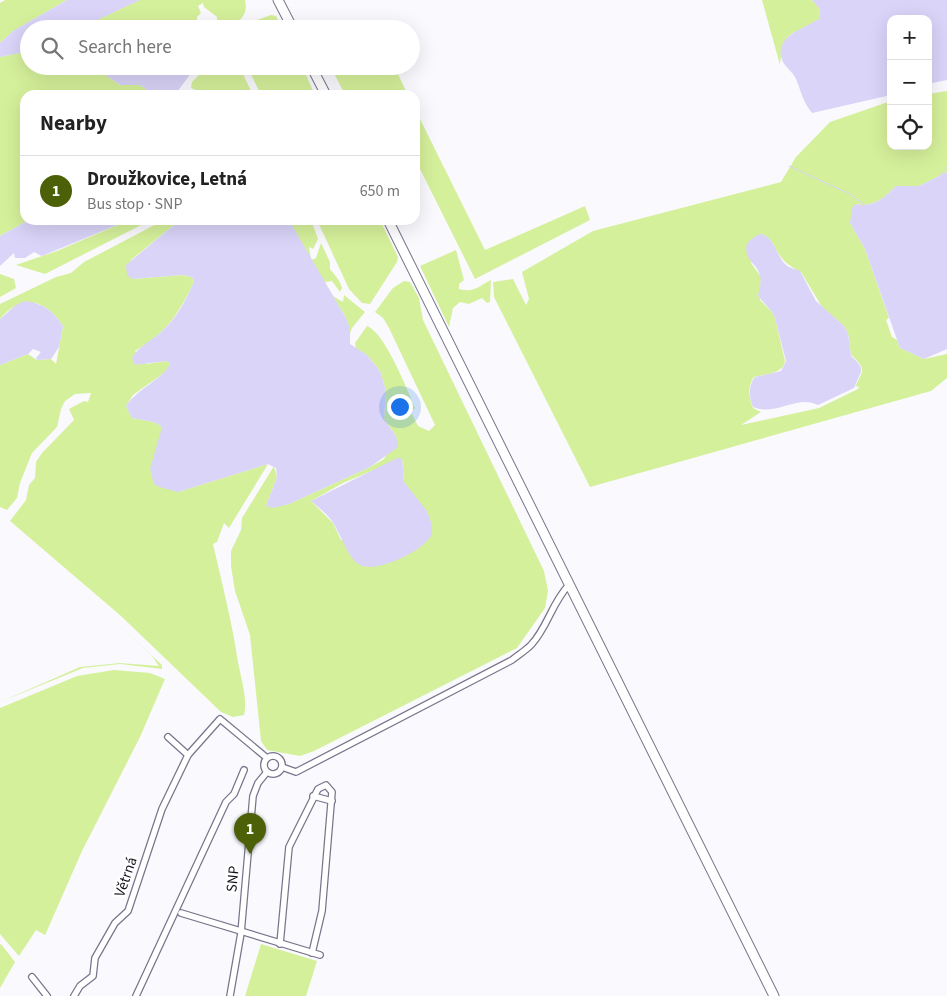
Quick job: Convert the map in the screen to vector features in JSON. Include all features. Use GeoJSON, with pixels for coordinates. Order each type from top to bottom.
{"type":"FeatureCollection","features":[{"type":"Feature","properties":{"kind":"main road"},"geometry":{"type":"LineString","coordinates":[[278,0],[288,20]]}},
{"type":"Feature","properties":{"kind":"main road"},"geometry":{"type":"LineString","coordinates":[[316,75],[324,90]]}},
{"type":"Feature","properties":{"kind":"main road"},"geometry":{"type":"LineString","coordinates":[[390,225],[774,996]]}},
{"type":"Feature","properties":{"kind":"street"},"geometry":{"type":"LineString","coordinates":[[282,768],[296,772],[512,660],[531,645],[560,594],[570,585]]}},
{"type":"Feature","properties":{"kind":"street","name":"Větrná"},"geometry":{"type":"LineString","coordinates":[[74,996],[80,986],[93,976],[95,958],[115,923],[128,911],[162,809],[188,755],[220,720],[267,758]]}},
{"type":"Feature","properties":{"kind":"street"},"geometry":{"type":"LineString","coordinates":[[168,737],[188,755]]}},
{"type":"Feature","properties":{"kind":"street"},"geometry":{"type":"LineString","coordinates":[[277,757],[281,760],[282,768],[274,774],[267,772],[264,765],[267,758],[277,757]]}},
{"type":"Feature","properties":{"kind":"street"},"geometry":{"type":"LineString","coordinates":[[136,996],[226,802],[234,794],[244,770]]}},
{"type":"Feature","properties":{"kind":"street","name":"SNP"},"geometry":{"type":"LineString","coordinates":[[230,996],[241,933],[253,796],[258,783],[267,772]]}},
{"type":"Feature","properties":{"kind":"street"},"geometry":{"type":"LineString","coordinates":[[280,944],[289,847],[319,787],[326,785],[332,790],[332,801],[322,911],[312,953]]}},
{"type":"Feature","properties":{"kind":"street"},"geometry":{"type":"LineString","coordinates":[[314,796],[332,801]]}},
{"type":"Feature","properties":{"kind":"street"},"geometry":{"type":"LineString","coordinates":[[181,913],[241,933],[320,955]]}},
{"type":"Feature","properties":{"kind":"street"},"geometry":{"type":"LineString","coordinates":[[32,977],[47,996]]}},
{"type":"Feature","properties":{"kind":"green space"},"geometry":{"type":"Polygon","coordinates":[[[5,0],[67,0],[32,20],[20,20],[20,27],[0,43],[0,3],[5,0]]]}},
{"type":"Feature","properties":{"kind":"green space"},"geometry":{"type":"Polygon","coordinates":[[[139,0],[245,0],[246,6],[244,15],[239,20],[217,20],[217,17],[204,7],[203,3],[198,6],[201,13],[197,20],[97,20],[139,0]]]}},
{"type":"Feature","properties":{"kind":"green space"},"geometry":{"type":"Polygon","coordinates":[[[762,0],[812,0],[820,9],[819,19],[787,38],[780,65],[762,0]]]}},
{"type":"Feature","properties":{"kind":"green space"},"geometry":{"type":"Polygon","coordinates":[[[271,15],[276,16],[278,20],[257,20],[271,15]]]}},
{"type":"Feature","properties":{"kind":"green space"},"geometry":{"type":"Polygon","coordinates":[[[20,53],[20,75],[105,75],[120,85],[140,85],[148,90],[20,90],[20,225],[0,236],[0,57],[20,53]]]}},
{"type":"Feature","properties":{"kind":"green space"},"geometry":{"type":"Polygon","coordinates":[[[199,75],[243,75],[251,90],[196,90],[191,88],[192,82],[199,75]]]}},
{"type":"Feature","properties":{"kind":"green space"},"geometry":{"type":"Polygon","coordinates":[[[251,75],[306,75],[313,90],[259,90],[251,75]]]}},
{"type":"Feature","properties":{"kind":"green space"},"geometry":{"type":"Polygon","coordinates":[[[335,75],[398,75],[406,90],[342,90],[335,75]]]}},
{"type":"Feature","properties":{"kind":"green space"},"geometry":{"type":"Polygon","coordinates":[[[947,91],[947,172],[919,186],[896,186],[883,198],[868,205],[855,204],[850,223],[865,249],[889,318],[886,320],[892,337],[897,340],[900,348],[924,359],[947,354],[947,378],[931,391],[590,487],[494,297],[493,282],[513,279],[526,305],[529,299],[522,272],[593,231],[781,182],[796,157],[830,122],[887,102],[887,150],[932,150],[932,93],[947,91]],[[770,239],[751,263],[761,277],[760,300],[772,312],[775,318],[785,361],[781,369],[754,377],[749,392],[750,400],[753,408],[761,412],[741,425],[819,408],[858,389],[859,386],[855,387],[862,370],[860,364],[851,355],[848,333],[844,326],[822,307],[801,272],[785,262],[770,239]]]}},
{"type":"Feature","properties":{"kind":"green space"},"geometry":{"type":"Polygon","coordinates":[[[420,119],[485,250],[585,206],[590,220],[475,279],[420,169],[420,119]]]}},
{"type":"Feature","properties":{"kind":"green space"},"geometry":{"type":"Polygon","coordinates":[[[117,225],[141,225],[45,274],[16,265],[57,251],[117,225]]]}},
{"type":"Feature","properties":{"kind":"green space"},"geometry":{"type":"Polygon","coordinates":[[[154,225],[174,225],[131,260],[132,279],[183,275],[192,277],[194,282],[183,304],[164,330],[135,351],[147,364],[166,361],[170,363],[168,370],[133,395],[126,406],[132,418],[154,422],[162,427],[178,492],[268,464],[229,528],[224,523],[217,542],[213,544],[230,617],[245,696],[244,715],[233,717],[221,712],[121,616],[10,521],[26,500],[29,485],[35,478],[36,462],[42,453],[74,420],[69,409],[84,401],[88,402],[91,393],[75,394],[65,401],[57,427],[32,453],[20,483],[17,498],[7,510],[0,507],[0,365],[28,354],[37,360],[51,359],[56,364],[63,326],[49,310],[33,303],[17,305],[0,319],[0,304],[56,277],[71,273],[84,262],[154,225]]]}},
{"type":"Feature","properties":{"kind":"green space"},"geometry":{"type":"Polygon","coordinates":[[[292,225],[313,225],[318,239],[313,249],[309,247],[311,259],[292,225]]]}},
{"type":"Feature","properties":{"kind":"green space"},"geometry":{"type":"Polygon","coordinates":[[[319,225],[382,225],[398,257],[397,262],[370,304],[362,303],[349,289],[319,225]]]}},
{"type":"Feature","properties":{"kind":"green space"},"geometry":{"type":"Polygon","coordinates":[[[321,243],[330,262],[330,269],[341,285],[340,292],[332,281],[325,282],[326,286],[311,260],[316,258],[321,243]]]}},
{"type":"Feature","properties":{"kind":"green space"},"geometry":{"type":"Polygon","coordinates":[[[456,250],[464,280],[459,284],[459,289],[473,289],[491,280],[490,302],[487,303],[482,298],[469,304],[460,302],[453,308],[449,327],[420,266],[456,250]]]}},
{"type":"Feature","properties":{"kind":"green space"},"geometry":{"type":"Polygon","coordinates":[[[0,274],[14,279],[16,288],[0,297],[0,274]]]}},
{"type":"Feature","properties":{"kind":"green space"},"geometry":{"type":"Polygon","coordinates":[[[404,281],[410,282],[419,298],[423,320],[544,571],[548,591],[545,608],[517,648],[314,751],[300,756],[267,750],[261,741],[250,635],[235,591],[231,551],[241,530],[242,518],[274,466],[277,477],[266,506],[289,504],[384,459],[396,436],[384,419],[386,391],[380,371],[367,355],[356,349],[355,343],[367,326],[381,339],[395,362],[415,408],[411,412],[418,426],[429,431],[435,425],[389,328],[383,318],[375,312],[393,288],[404,281]],[[402,458],[343,483],[311,501],[333,523],[341,540],[429,516],[404,482],[402,458]]]}},
{"type":"Feature","properties":{"kind":"green space"},"geometry":{"type":"Polygon","coordinates":[[[331,295],[343,302],[344,295],[365,312],[352,328],[349,336],[347,319],[331,295]]]}},
{"type":"Feature","properties":{"kind":"green space"},"geometry":{"type":"Polygon","coordinates":[[[70,580],[162,665],[162,669],[120,664],[83,668],[0,702],[80,667],[120,663],[159,666],[152,656],[70,580]]]}},
{"type":"Feature","properties":{"kind":"green space"},"geometry":{"type":"Polygon","coordinates":[[[114,670],[150,673],[165,679],[140,737],[82,851],[45,935],[36,930],[19,956],[0,934],[0,708],[77,676],[114,670]]]}},
{"type":"Feature","properties":{"kind":"green space"},"geometry":{"type":"Polygon","coordinates":[[[261,944],[317,961],[306,996],[245,996],[261,944]]]}},
{"type":"Feature","properties":{"kind":"green space"},"geometry":{"type":"Polygon","coordinates":[[[0,945],[15,962],[0,988],[0,945]]]}},
{"type":"Feature","properties":{"kind":"shaded area"},"geometry":{"type":"Polygon","coordinates":[[[67,0],[140,0],[97,20],[32,20],[67,0]]]}},
{"type":"Feature","properties":{"kind":"shaded area"},"geometry":{"type":"Polygon","coordinates":[[[812,0],[947,0],[947,80],[932,83],[932,15],[887,15],[887,96],[812,113],[804,101],[795,76],[782,60],[781,51],[782,44],[786,39],[819,19],[820,9],[812,0]]]}},
{"type":"Feature","properties":{"kind":"shaded area"},"geometry":{"type":"Polygon","coordinates":[[[20,27],[20,53],[0,57],[0,43],[20,27]]]}},
{"type":"Feature","properties":{"kind":"shaded area"},"geometry":{"type":"Polygon","coordinates":[[[105,75],[190,75],[178,90],[147,90],[140,85],[120,85],[105,75]]]}},
{"type":"Feature","properties":{"kind":"shaded area"},"geometry":{"type":"Polygon","coordinates":[[[947,172],[947,349],[924,359],[900,348],[865,249],[850,223],[852,208],[855,204],[868,205],[883,198],[896,186],[919,186],[947,172]]]}},
{"type":"Feature","properties":{"kind":"shaded area"},"geometry":{"type":"Polygon","coordinates":[[[20,225],[117,225],[42,256],[34,252],[25,258],[15,258],[14,253],[0,266],[0,236],[20,225]]]}},
{"type":"Feature","properties":{"kind":"shaded area"},"geometry":{"type":"Polygon","coordinates":[[[174,225],[292,225],[346,318],[350,329],[350,344],[367,355],[380,371],[386,391],[384,419],[396,436],[398,447],[370,467],[289,504],[273,508],[266,506],[277,477],[276,468],[268,464],[178,492],[154,484],[150,469],[162,427],[154,422],[132,418],[126,406],[137,394],[163,373],[170,363],[166,361],[135,365],[132,358],[138,350],[160,333],[174,318],[182,307],[194,282],[192,277],[183,275],[132,279],[127,275],[126,265],[174,225]]]}},
{"type":"Feature","properties":{"kind":"shaded area"},"geometry":{"type":"Polygon","coordinates":[[[762,234],[770,239],[785,264],[790,268],[800,271],[816,301],[844,326],[848,333],[851,356],[861,368],[854,388],[818,405],[802,402],[769,409],[753,407],[750,388],[755,377],[781,371],[786,361],[775,318],[758,296],[760,276],[746,249],[747,243],[757,235],[762,234]]]}},
{"type":"Feature","properties":{"kind":"shaded area"},"geometry":{"type":"Polygon","coordinates":[[[25,301],[42,306],[51,312],[63,326],[59,347],[51,359],[37,360],[36,358],[41,352],[33,349],[28,354],[0,365],[0,319],[16,305],[25,301]]]}},
{"type":"Feature","properties":{"kind":"shaded area"},"geometry":{"type":"Polygon","coordinates":[[[397,458],[402,458],[404,482],[427,511],[432,525],[432,535],[416,550],[397,560],[371,567],[362,566],[351,556],[330,519],[311,501],[397,458]]]}},
{"type":"Feature","properties":{"kind":"waterway"},"geometry":{"type":"LineString","coordinates":[[789,166],[850,194],[866,206]]}},
{"type":"Feature","properties":{"kind":"waterway"},"geometry":{"type":"LineString","coordinates":[[940,176],[947,167]]}},
{"type":"Feature","properties":{"kind":"place","name":"Droužkovice, Letná"},"geometry":{"type":"Point","coordinates":[250,854]}}]}
